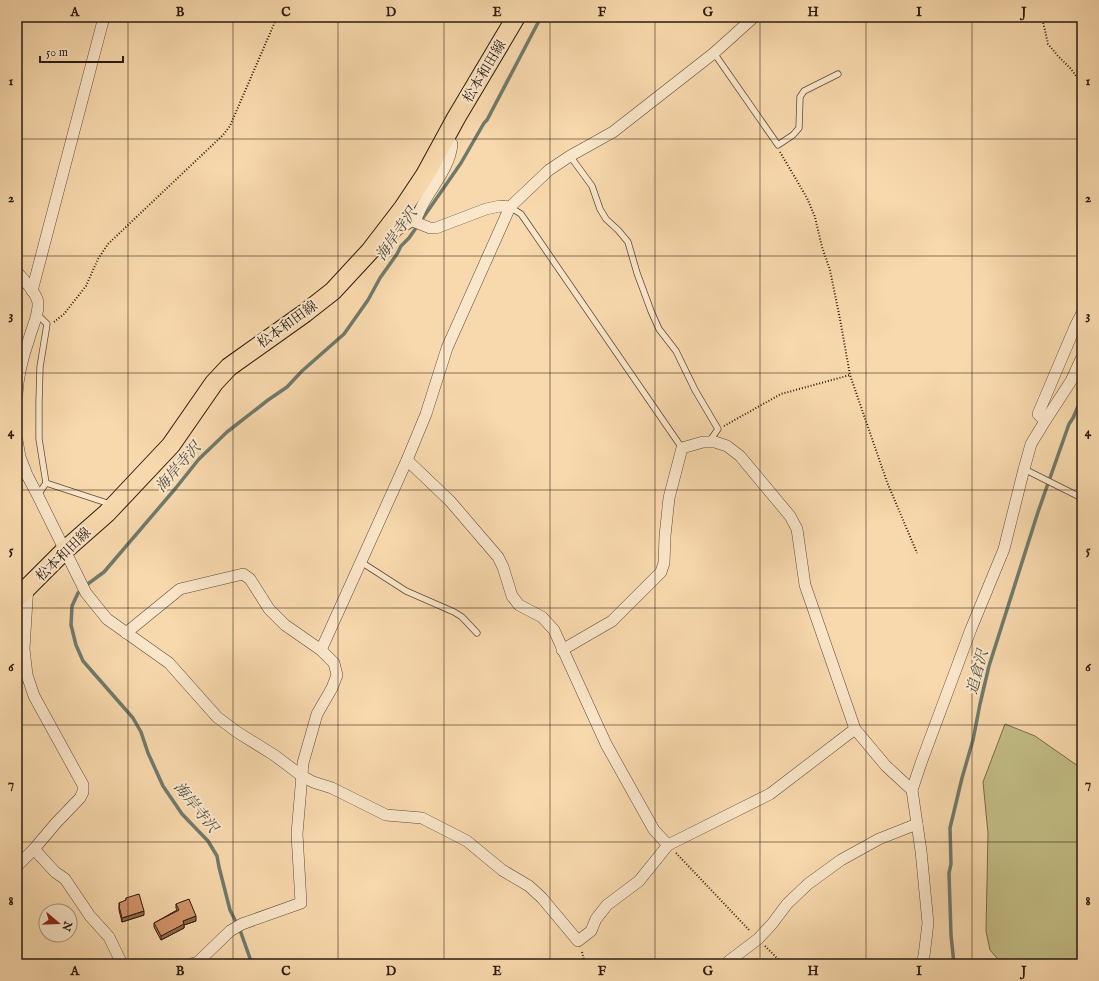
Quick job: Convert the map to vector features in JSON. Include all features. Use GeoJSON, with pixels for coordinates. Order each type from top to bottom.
{"type":"FeatureCollection","features":[{"type":"Feature","properties":{"kind":"main road","name":"松本和田線"},"geometry":{"type":"LineString","coordinates":[[23,592],[65,550],[107,513],[171,445],[214,383],[229,367],[305,313],[333,290],[370,252],[404,208],[425,175],[456,118],[516,17]]}},
{"type":"Feature","properties":{"kind":"street"},"geometry":{"type":"LineString","coordinates":[[32,291],[104,17]]}},
{"type":"Feature","properties":{"kind":"street"},"geometry":{"type":"LineString","coordinates":[[321,650],[407,460],[426,414],[447,348],[510,207],[549,170],[570,156],[613,132],[714,53],[754,17]]}},
{"type":"Feature","properties":{"kind":"street"},"geometry":{"type":"LineString","coordinates":[[446,138],[452,144],[449,157],[446,165],[423,204],[415,222],[430,228],[436,228],[500,206],[510,207]]}},
{"type":"Feature","properties":{"kind":"street"},"geometry":{"type":"LineString","coordinates":[[17,272],[38,301],[37,314],[23,356],[17,394]]}},
{"type":"Feature","properties":{"kind":"street"},"geometry":{"type":"LineString","coordinates":[[1045,421],[1038,414],[1082,313]]}},
{"type":"Feature","properties":{"kind":"street"},"geometry":{"type":"LineString","coordinates":[[17,345],[29,336]]}},
{"type":"Feature","properties":{"kind":"street"},"geometry":{"type":"LineString","coordinates":[[921,964],[924,956],[928,923],[921,851],[912,790],[971,629],[1004,549],[1031,444],[1071,381],[1082,357]]}},
{"type":"Feature","properties":{"kind":"street"},"geometry":{"type":"LineString","coordinates":[[17,440],[20,457],[27,475],[86,593],[107,619],[169,663],[217,717],[237,732],[313,782],[332,788],[386,815],[422,818],[467,841],[502,870],[529,886],[542,898],[578,941],[591,931],[596,919],[607,905],[639,881],[668,845],[770,794],[855,729]]}},
{"type":"Feature","properties":{"kind":"street"},"geometry":{"type":"LineString","coordinates":[[562,650],[612,621],[661,572],[664,563],[669,498],[682,448],[703,442],[715,442],[727,446],[740,456],[790,516],[797,529],[804,585],[855,729],[886,766],[912,790]]}},
{"type":"Feature","properties":{"kind":"street"},"geometry":{"type":"LineString","coordinates":[[407,460],[450,501],[498,557],[504,568],[512,596],[519,605],[542,617],[554,630],[606,744],[654,830],[668,845]]}},
{"type":"Feature","properties":{"kind":"street"},"geometry":{"type":"LineString","coordinates":[[126,633],[180,589],[243,574],[250,579],[269,609],[285,625],[321,650],[334,663],[337,675],[332,688],[317,714],[303,763],[297,834],[301,903],[242,924],[230,931],[198,962],[192,964]]}},
{"type":"Feature","properties":{"kind":"street"},"geometry":{"type":"LineString","coordinates":[[17,866],[80,798],[84,786],[34,696],[27,675],[24,649],[27,600],[23,592]]}},
{"type":"Feature","properties":{"kind":"street"},"geometry":{"type":"LineString","coordinates":[[726,964],[758,939],[772,924],[787,904],[808,884],[835,864],[879,839],[917,824]]}},
{"type":"Feature","properties":{"kind":"street"},"geometry":{"type":"LineString","coordinates":[[34,849],[55,872],[65,879],[90,916],[109,937],[122,964]]}},
{"type":"Feature","properties":{"kind":"lane"},"geometry":{"type":"LineString","coordinates":[[714,53],[778,145],[793,135],[799,128],[800,97],[804,91],[838,74]]}},
{"type":"Feature","properties":{"kind":"lane"},"geometry":{"type":"LineString","coordinates":[[570,156],[592,186],[600,209],[606,220],[618,230],[628,242],[637,273],[659,329],[676,351],[695,390],[718,429],[709,442]]}},
{"type":"Feature","properties":{"kind":"lane"},"geometry":{"type":"LineString","coordinates":[[510,207],[521,214],[682,448]]}},
{"type":"Feature","properties":{"kind":"lane"},"geometry":{"type":"LineString","coordinates":[[370,252],[383,252],[399,232],[415,222]]}},
{"type":"Feature","properties":{"kind":"lane"},"geometry":{"type":"LineString","coordinates":[[37,314],[47,324],[40,367],[38,402],[39,439],[46,483],[38,496]]}},
{"type":"Feature","properties":{"kind":"lane"},"geometry":{"type":"LineString","coordinates":[[1024,469],[1082,498]]}},
{"type":"Feature","properties":{"kind":"lane"},"geometry":{"type":"LineString","coordinates":[[46,483],[114,506]]}},
{"type":"Feature","properties":{"kind":"lane"},"geometry":{"type":"LineString","coordinates":[[361,562],[406,591],[454,612],[462,617],[478,633]]}},
{"type":"Feature","properties":{"kind":"path"},"geometry":{"type":"LineString","coordinates":[[47,324],[54,322],[64,314],[86,286],[98,259],[108,244],[223,135],[230,126],[277,17]]}},
{"type":"Feature","properties":{"kind":"path"},"geometry":{"type":"LineString","coordinates":[[1042,17],[1048,44],[1071,69],[1082,84]]}},
{"type":"Feature","properties":{"kind":"path"},"geometry":{"type":"LineString","coordinates":[[778,145],[781,154],[807,198],[815,217],[822,247],[830,270],[850,375],[887,482],[917,553]]}},
{"type":"Feature","properties":{"kind":"path"},"geometry":{"type":"LineString","coordinates":[[718,429],[781,394],[850,375]]}},
{"type":"Feature","properties":{"kind":"path"},"geometry":{"type":"LineString","coordinates":[[668,845],[783,964]]}},
{"type":"Feature","properties":{"kind":"path"},"geometry":{"type":"LineString","coordinates":[[578,941],[585,964]]}},
{"type":"Feature","properties":{"kind":"shaded area"},"geometry":{"type":"Polygon","coordinates":[[[1005,724],[1035,736],[1078,766],[1082,766],[1082,964],[1002,964],[990,950],[986,931],[988,833],[983,782],[1005,724]]]}},
{"type":"Feature","properties":{"kind":"building"},"geometry":{"type":"Polygon","coordinates":[[[139,894],[144,911],[122,918],[119,903],[126,900],[126,898],[139,894]]]}},
{"type":"Feature","properties":{"kind":"building"},"geometry":{"type":"Polygon","coordinates":[[[189,899],[196,916],[183,921],[184,924],[161,936],[154,923],[179,910],[176,904],[189,899]]]}},
{"type":"Feature","properties":{"kind":"waterway","name":"海岸寺沢"},"geometry":{"type":"LineString","coordinates":[[252,964],[240,930],[230,910],[217,856],[208,841],[182,814],[163,786],[148,753],[141,732],[133,718],[83,661],[76,645],[71,625],[72,606],[78,593],[104,572],[199,459],[227,432],[287,387],[302,371],[344,334],[368,300],[380,278],[401,246],[409,238],[461,163],[487,120],[541,17]]}},
{"type":"Feature","properties":{"kind":"waterway","name":"追倉沢"},"geometry":{"type":"LineString","coordinates":[[954,964],[951,935],[949,873],[951,864],[950,828],[973,740],[989,666],[1038,512],[1069,424],[1082,397]]}}]}
